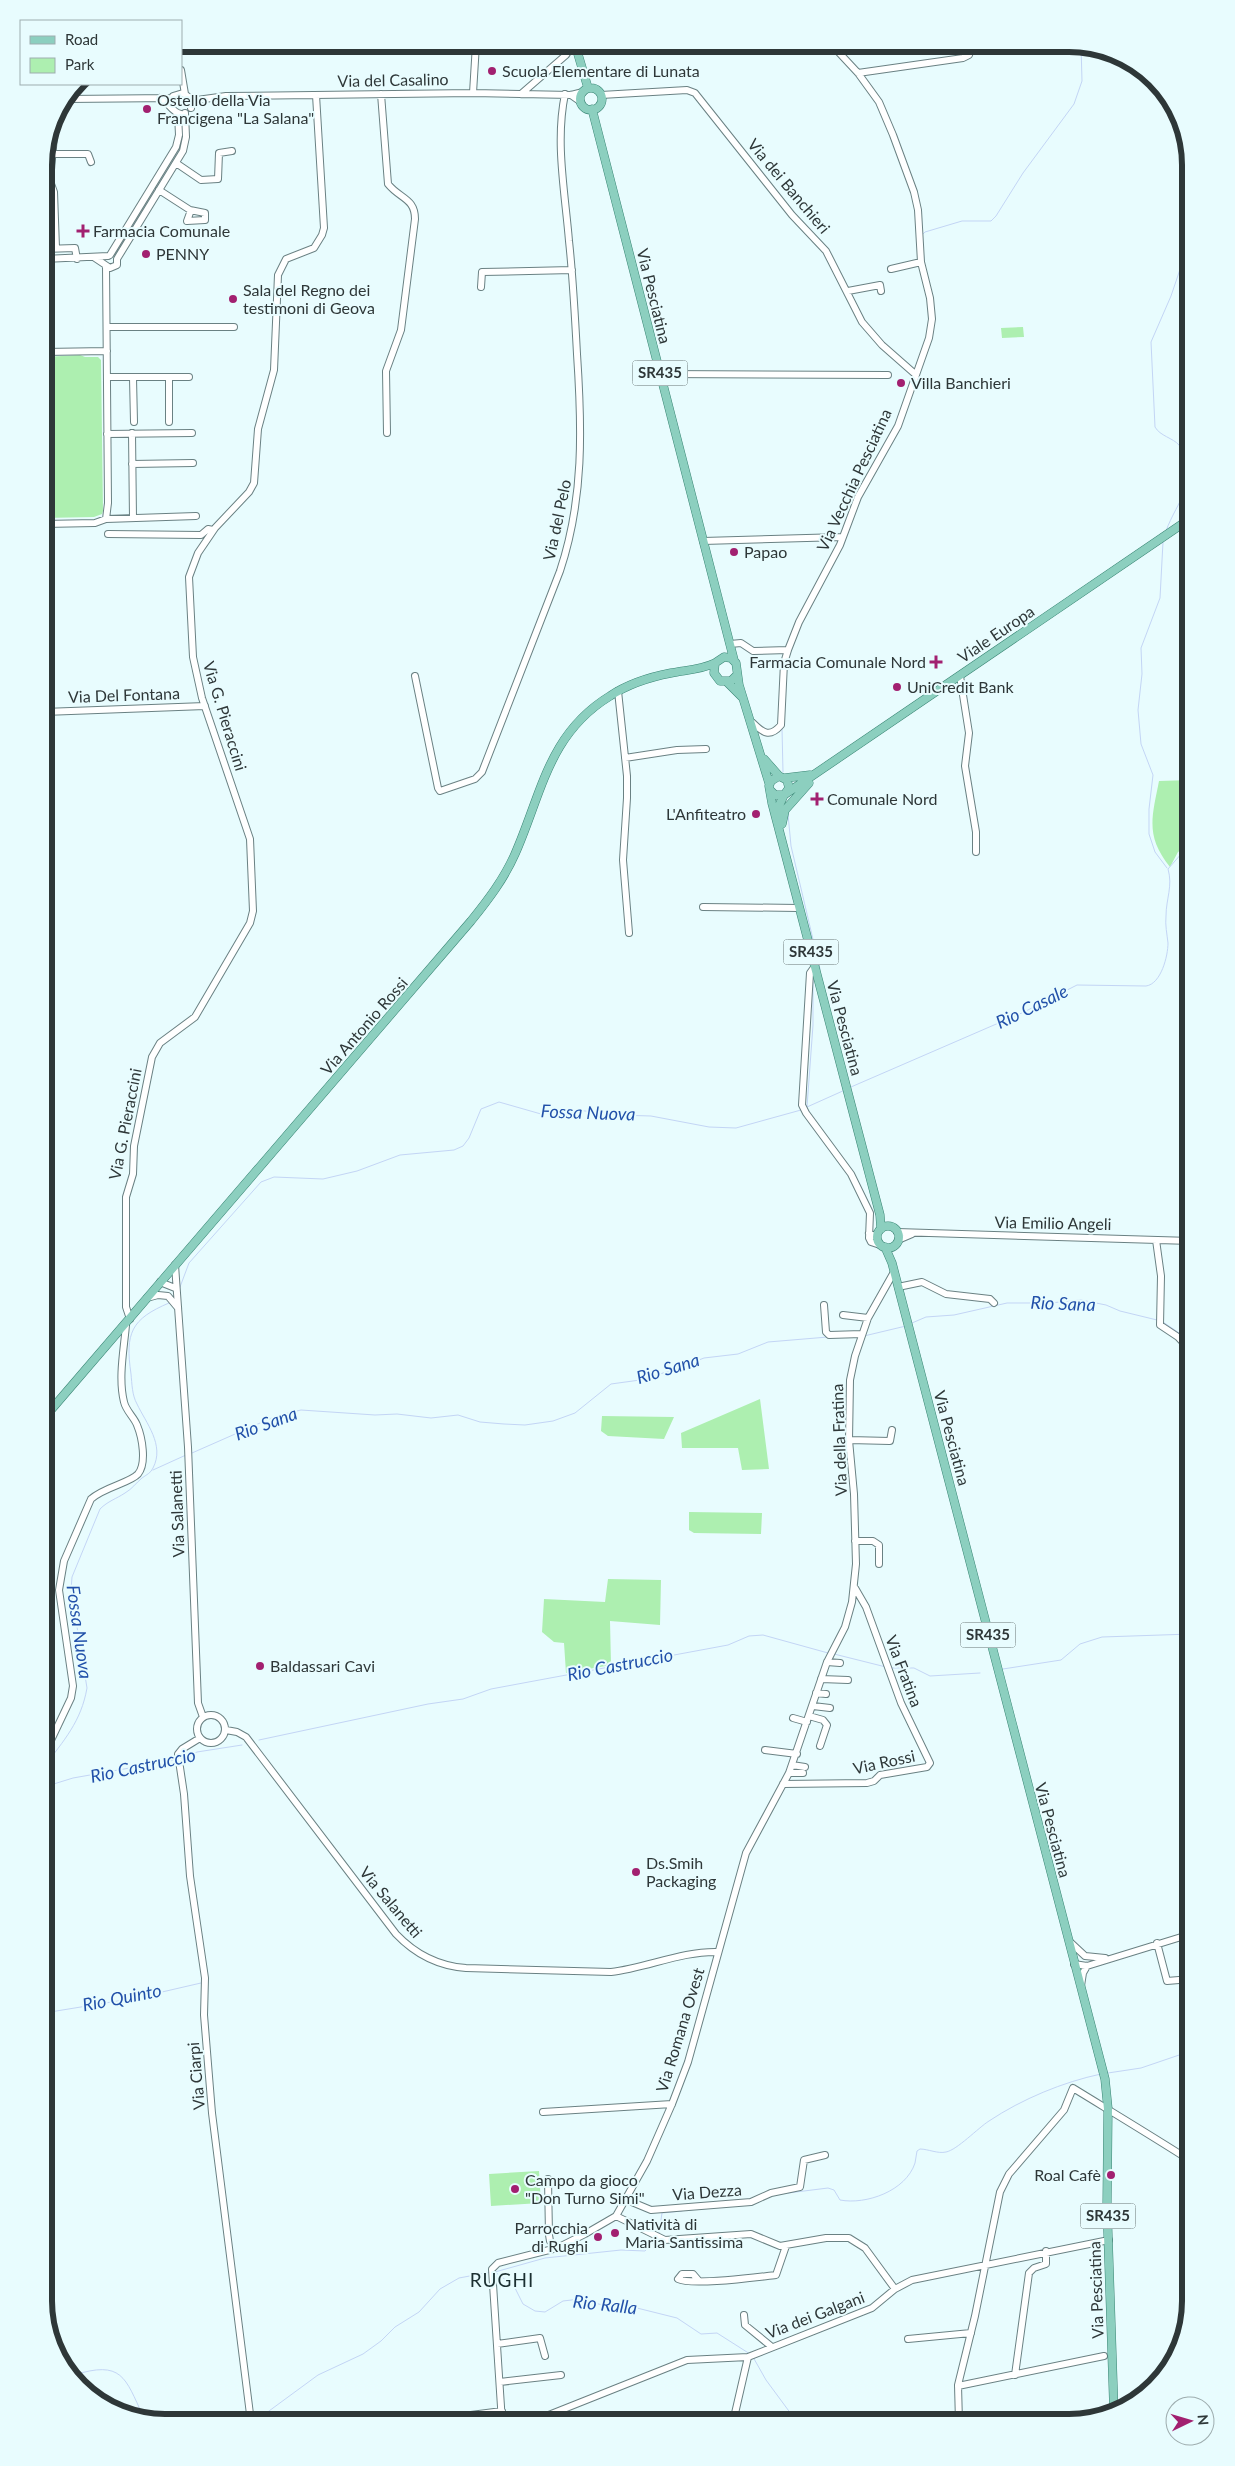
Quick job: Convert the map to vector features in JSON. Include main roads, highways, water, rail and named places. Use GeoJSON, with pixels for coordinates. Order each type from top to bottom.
{"type":"FeatureCollection","features":[{"type":"Feature","properties":{"kind":"main road"},"geometry":{"type":"LineString","coordinates":[[576,52],[585,90],[581,102],[585,108],[592,109],[600,104],[601,95],[594,88],[585,90]]}},
{"type":"Feature","properties":{"kind":"main road","name":"Via Pesciatina"},"geometry":{"type":"LineString","coordinates":[[592,109],[734,660],[738,666],[737,675],[743,699],[753,723],[762,754],[799,908],[880,1215],[882,1229],[878,1239],[892,1263],[1103,2074],[1108,2109],[1109,2240],[1114,2405]]}},
{"type":"Feature","properties":{"kind":"main road","name":"Viale Europa"},"geometry":{"type":"LineString","coordinates":[[784,794],[1182,524]]}},
{"type":"Feature","properties":{"kind":"main road"},"geometry":{"type":"LineString","coordinates":[[715,676],[718,661],[728,636]]}},
{"type":"Feature","properties":{"kind":"main road"},"geometry":{"type":"LineString","coordinates":[[693,671],[728,657],[734,660]]}},
{"type":"Feature","properties":{"kind":"main road","name":"Via Pesciatina"},"geometry":{"type":"LineString","coordinates":[[693,671],[715,676],[720,681],[727,682],[743,699]]}},
{"type":"Feature","properties":{"kind":"main road","name":"Via Antonio Rossi"},"geometry":{"type":"LineString","coordinates":[[52,1408],[472,921],[510,864],[541,781],[557,749],[583,716],[618,691],[658,676],[693,671]]}},
{"type":"Feature","properties":{"kind":"main road"},"geometry":{"type":"LineString","coordinates":[[727,682],[737,675]]}},
{"type":"Feature","properties":{"kind":"main road","name":"Via Pesciatina"},"geometry":{"type":"LineString","coordinates":[[762,754],[789,785],[777,810],[777,820]]}},
{"type":"Feature","properties":{"kind":"main road","name":"Viale Europa"},"geometry":{"type":"LineString","coordinates":[[782,777],[799,778],[817,773]]}},
{"type":"Feature","properties":{"kind":"main road","name":"Viale Europa"},"geometry":{"type":"LineString","coordinates":[[784,846],[782,815],[817,773]]}},
{"type":"Feature","properties":{"kind":"main road"},"geometry":{"type":"LineString","coordinates":[[782,777],[774,777],[770,787],[775,795],[784,794]]}},
{"type":"Feature","properties":{"kind":"main road","name":"Via Pesciatina"},"geometry":{"type":"LineString","coordinates":[[882,1229],[897,1239],[892,1263]]}},
{"type":"Feature","properties":{"kind":"main road"},"geometry":{"type":"LineString","coordinates":[[883,1246],[897,1239]]}},
{"type":"Feature","properties":{"kind":"waterway"},"geometry":{"type":"LineString","coordinates":[[922,235],[925,232],[962,221],[991,221],[996,216],[1023,173],[1074,104],[1082,81],[1081,54]]}},
{"type":"Feature","properties":{"kind":"waterway"},"geometry":{"type":"LineString","coordinates":[[1182,264],[1171,296],[1151,342],[1155,427],[1160,433],[1179,445],[1182,450]]}},
{"type":"Feature","properties":{"kind":"waterway"},"geometry":{"type":"LineString","coordinates":[[928,350],[930,345]]}},
{"type":"Feature","properties":{"kind":"waterway"},"geometry":{"type":"LineString","coordinates":[[1166,531],[1182,497]]}},
{"type":"Feature","properties":{"kind":"waterway"},"geometry":{"type":"LineString","coordinates":[[1163,542],[1160,598],[1141,648],[1142,674],[1138,710],[1141,744],[1153,775],[1149,809],[1149,834],[1155,852],[1167,868]]}},
{"type":"Feature","properties":{"kind":"waterway"},"geometry":{"type":"LineString","coordinates":[[828,574],[833,565]]}},
{"type":"Feature","properties":{"kind":"waterway"},"geometry":{"type":"LineString","coordinates":[[782,728],[783,772]]}},
{"type":"Feature","properties":{"kind":"waterway"},"geometry":{"type":"LineString","coordinates":[[788,814],[791,846],[820,969]]}},
{"type":"Feature","properties":{"kind":"waterway","name":"Rio Casale"},"geometry":{"type":"LineString","coordinates":[[851,1087],[1024,1012],[1077,985],[1146,986],[1151,984],[1163,969],[1168,948],[1166,926],[1166,910],[1170,887],[1168,869],[1182,853]]}},
{"type":"Feature","properties":{"kind":"waterway"},"geometry":{"type":"LineString","coordinates":[[807,1107],[813,1025],[813,976]]}},
{"type":"Feature","properties":{"kind":"waterway","name":"Rio Casale"},"geometry":{"type":"LineString","coordinates":[[807,1107],[845,1090]]}},
{"type":"Feature","properties":{"kind":"waterway","name":"Fossa Nuova"},"geometry":{"type":"LineString","coordinates":[[180,1287],[189,1263],[261,1182],[274,1177],[323,1179],[357,1171],[400,1155],[454,1150],[463,1146],[469,1138],[481,1109],[499,1102],[541,1114],[577,1110],[618,1115],[651,1116],[709,1127],[736,1128],[801,1110]]}},
{"type":"Feature","properties":{"kind":"waterway","name":"Rio Sana"},"geometry":{"type":"LineString","coordinates":[[912,1323],[926,1317],[954,1315],[1007,1303],[1050,1303],[1081,1300],[1106,1305],[1120,1311],[1157,1320]]}},
{"type":"Feature","properties":{"kind":"waterway","name":"Fossa Nuova"},"geometry":{"type":"LineString","coordinates":[[52,1756],[76,1721],[81,1711],[87,1688],[71,1590],[72,1577],[100,1509],[150,1473],[156,1459],[156,1443],[135,1401],[133,1393],[129,1360],[130,1338],[134,1329],[146,1315],[169,1303]]}},
{"type":"Feature","properties":{"kind":"waterway","name":"Rio Sana"},"geometry":{"type":"LineString","coordinates":[[1163,1322],[1182,1335]]}},
{"type":"Feature","properties":{"kind":"waterway","name":"Rio Sana"},"geometry":{"type":"LineString","coordinates":[[864,1336],[906,1326]]}},
{"type":"Feature","properties":{"kind":"waterway","name":"Rio Sana"},"geometry":{"type":"LineString","coordinates":[[192,1453],[276,1416],[301,1410],[375,1415],[397,1414],[431,1418],[458,1415],[480,1422],[525,1425],[553,1421],[575,1413],[611,1384],[640,1380],[704,1358],[738,1354],[768,1342],[828,1337]]}},
{"type":"Feature","properties":{"kind":"waterway","name":"Rio Sana"},"geometry":{"type":"LineString","coordinates":[[153,1470],[186,1455]]}},
{"type":"Feature","properties":{"kind":"waterway","name":"Rio Castruccio"},"geometry":{"type":"LineString","coordinates":[[1003,1669],[1061,1660],[1080,1644],[1102,1637],[1182,1634]]}},
{"type":"Feature","properties":{"kind":"waterway","name":"Rio Castruccio"},"geometry":{"type":"LineString","coordinates":[[259,1740],[428,1704],[463,1699],[491,1689],[728,1645],[749,1636],[763,1635],[828,1653]]}},
{"type":"Feature","properties":{"kind":"waterway","name":"Rio Castruccio"},"geometry":{"type":"LineString","coordinates":[[834,1654],[886,1667]]}},
{"type":"Feature","properties":{"kind":"waterway","name":"Rio Castruccio"},"geometry":{"type":"LineString","coordinates":[[890,1668],[914,1668],[930,1676],[980,1673]]}},
{"type":"Feature","properties":{"kind":"waterway","name":"Rio Castruccio"},"geometry":{"type":"LineString","coordinates":[[182,1759],[197,1752],[242,1745]]}},
{"type":"Feature","properties":{"kind":"waterway","name":"Rio Castruccio"},"geometry":{"type":"LineString","coordinates":[[52,1784],[73,1778],[175,1760]]}},
{"type":"Feature","properties":{"kind":"waterway","name":"Rio Quinto"},"geometry":{"type":"LineString","coordinates":[[52,2012],[136,1998],[201,1983]]}},
{"type":"Feature","properties":{"kind":"waterway"},"geometry":{"type":"LineString","coordinates":[[1108,2073],[1141,2068],[1182,2054]]}},
{"type":"Feature","properties":{"kind":"waterway"},"geometry":{"type":"LineString","coordinates":[[788,2193],[828,2188],[834,2190],[840,2200],[850,2201],[873,2198],[884,2194],[903,2181],[910,2173],[915,2163],[917,2151],[920,2149],[940,2152],[951,2150],[989,2121],[1015,2106],[1058,2087],[1101,2074]]}},
{"type":"Feature","properties":{"kind":"waterway"},"geometry":{"type":"LineString","coordinates":[[686,2210],[714,2208]]}},
{"type":"Feature","properties":{"kind":"waterway"},"geometry":{"type":"LineString","coordinates":[[659,2233],[662,2213],[682,2211]]}},
{"type":"Feature","properties":{"kind":"waterway"},"geometry":{"type":"LineString","coordinates":[[495,2272],[545,2258],[621,2250],[645,2251],[657,2239]]}},
{"type":"Feature","properties":{"kind":"waterway","name":"Rio Ralla"},"geometry":{"type":"LineString","coordinates":[[266,2413],[318,2375],[363,2354],[381,2341],[395,2327],[419,2312],[440,2289],[459,2278],[491,2272]]}},
{"type":"Feature","properties":{"kind":"waterway","name":"Rio Ralla"},"geometry":{"type":"LineString","coordinates":[[495,2272],[514,2286],[523,2304],[535,2311],[545,2312],[563,2301],[580,2299],[606,2306],[625,2305],[677,2318],[701,2334],[717,2333],[750,2354]]}},
{"type":"Feature","properties":{"kind":"waterway","name":"Rio Ralla"},"geometry":{"type":"LineString","coordinates":[[753,2357],[766,2380],[791,2414]]}},
{"type":"Feature","properties":{"kind":"waterway","name":"Rio Ralla"},"geometry":{"type":"LineString","coordinates":[[80,2373],[102,2370],[112,2371],[120,2375],[126,2382],[140,2410]]}},
{"type":"Feature","properties":{"kind":"place","name":"Scuola Elementare di Lunata"},"geometry":{"type":"Point","coordinates":[492,71]}},
{"type":"Feature","properties":{"kind":"place","name":"Ostello della Via Francigena \"La Salana\""},"geometry":{"type":"Point","coordinates":[147,109]}},
{"type":"Feature","properties":{"kind":"place","name":"Farmacia Comunale"},"geometry":{"type":"Point","coordinates":[83,231]}},
{"type":"Feature","properties":{"kind":"place","name":"PENNY"},"geometry":{"type":"Point","coordinates":[146,254]}},
{"type":"Feature","properties":{"kind":"place","name":"Sala del Regno dei testimoni di Geova"},"geometry":{"type":"Point","coordinates":[233,299]}},
{"type":"Feature","properties":{"kind":"place","name":"Villa Banchieri"},"geometry":{"type":"Point","coordinates":[901,383]}},
{"type":"Feature","properties":{"kind":"place","name":"Papao"},"geometry":{"type":"Point","coordinates":[734,552]}},
{"type":"Feature","properties":{"kind":"place","name":"Farmacia Comunale Nord"},"geometry":{"type":"Point","coordinates":[936,662]}},
{"type":"Feature","properties":{"kind":"place","name":"UniCredit Bank"},"geometry":{"type":"Point","coordinates":[897,687]}},
{"type":"Feature","properties":{"kind":"place","name":"Comunale Nord"},"geometry":{"type":"Point","coordinates":[817,799]}},
{"type":"Feature","properties":{"kind":"place","name":"L'Anfiteatro"},"geometry":{"type":"Point","coordinates":[756,814]}},
{"type":"Feature","properties":{"kind":"place","name":"Baldassari Cavi"},"geometry":{"type":"Point","coordinates":[260,1666]}},
{"type":"Feature","properties":{"kind":"place","name":"Ds.Smih Packaging"},"geometry":{"type":"Point","coordinates":[636,1872]}},
{"type":"Feature","properties":{"kind":"place","name":"Roal Cafè"},"geometry":{"type":"Point","coordinates":[1111,2175]}},
{"type":"Feature","properties":{"kind":"place","name":"Campo da gioco \"Don Turno Simi\""},"geometry":{"type":"Point","coordinates":[515,2189]}},
{"type":"Feature","properties":{"kind":"place","name":"Natività di Maria Santissima"},"geometry":{"type":"Point","coordinates":[615,2233]}},
{"type":"Feature","properties":{"kind":"place","name":"Parrocchia di Rughi"},"geometry":{"type":"Point","coordinates":[598,2237]}},
{"type":"Feature","properties":{"kind":"district","name":"RUGHI"},"geometry":{"type":"Point","coordinates":[502,2280]}}]}
